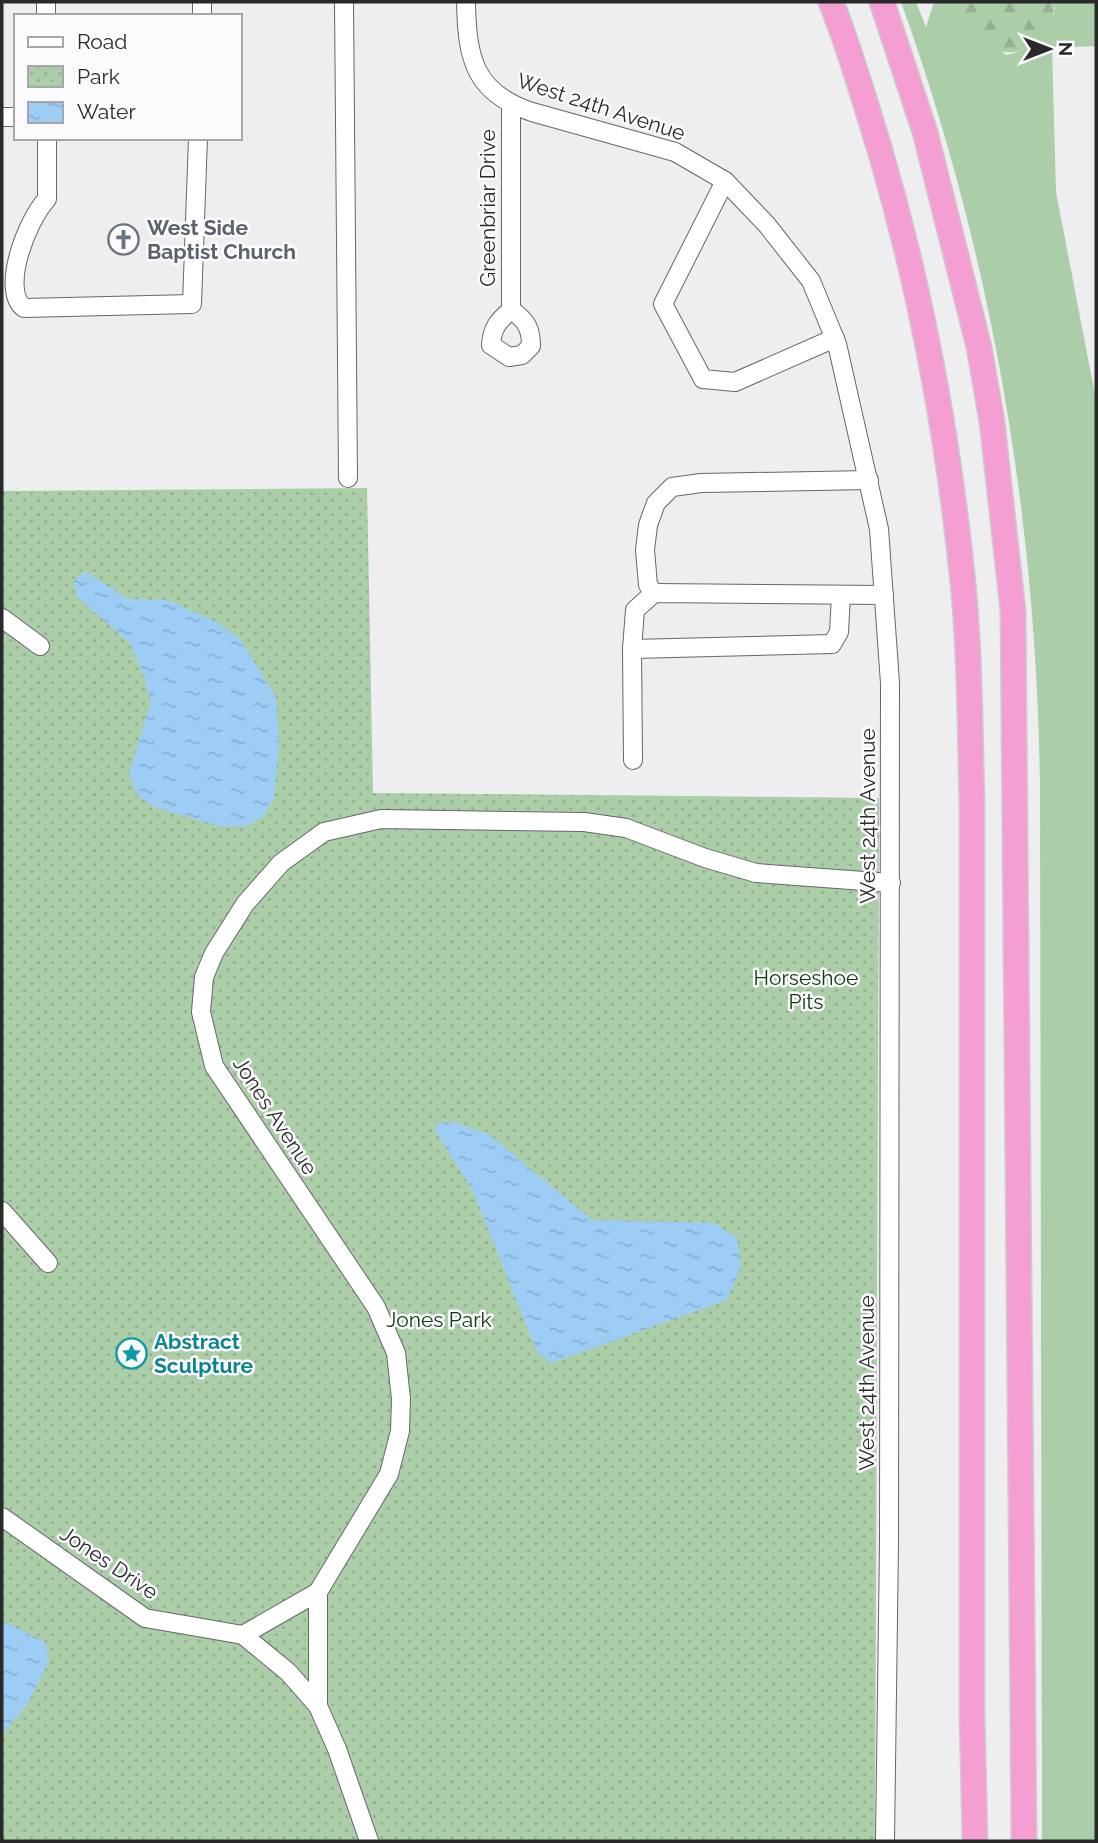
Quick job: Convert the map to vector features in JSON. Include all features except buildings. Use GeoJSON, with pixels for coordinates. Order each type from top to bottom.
{"type":"FeatureCollection","features":[{"type":"Feature","properties":{"kind":"highway"},"geometry":{"type":"LineString","coordinates":[[831,2],[886,170],[917,289],[946,446],[963,583],[969,678],[972,818],[972,1714],[975,1841]]}},
{"type":"Feature","properties":{"kind":"highway"},"geometry":{"type":"LineString","coordinates":[[882,2],[925,132],[979,347],[998,462],[1013,611],[1024,1841]]}},
{"type":"Feature","properties":{"kind":"street"},"geometry":{"type":"LineString","coordinates":[[344,2],[348,478]]}},
{"type":"Feature","properties":{"kind":"street","name":"West 24th Avenue"},"geometry":{"type":"LineString","coordinates":[[466,2],[467,41],[477,72],[492,93],[511,105],[675,152],[725,181],[767,225],[811,282],[835,338],[869,480],[879,529],[890,683],[885,1841]]}},
{"type":"Feature","properties":{"kind":"street","name":"Greenbriar Drive"},"geometry":{"type":"LineString","coordinates":[[511,105],[511,310]]}},
{"type":"Feature","properties":{"kind":"street"},"geometry":{"type":"LineString","coordinates":[[47,140],[47,200],[32,215],[19,240],[9,277],[9,292],[15,304],[24,308],[192,304],[198,140]]}},
{"type":"Feature","properties":{"kind":"street"},"geometry":{"type":"LineString","coordinates":[[725,181],[663,304],[703,379],[735,382],[835,338]]}},
{"type":"Feature","properties":{"kind":"street"},"geometry":{"type":"LineString","coordinates":[[654,593],[648,585],[645,550],[648,525],[656,503],[672,487],[701,483],[869,480]]}},
{"type":"Feature","properties":{"kind":"street"},"geometry":{"type":"LineString","coordinates":[[633,760],[632,649],[635,610],[654,593],[884,595]]}},
{"type":"Feature","properties":{"kind":"street"},"geometry":{"type":"LineString","coordinates":[[632,649],[832,644],[839,632],[841,595]]}},
{"type":"Feature","properties":{"kind":"street"},"geometry":{"type":"LineString","coordinates":[[2,618],[40,646]]}},
{"type":"Feature","properties":{"kind":"street","name":"Jones Avenue"},"geometry":{"type":"LineString","coordinates":[[318,1592],[389,1474],[400,1431],[396,1353],[376,1307],[214,1066],[201,1012],[204,978],[214,953],[245,904],[281,863],[324,832],[381,820],[584,822],[626,828],[705,859],[757,873],[891,883]]}},
{"type":"Feature","properties":{"kind":"street"},"geometry":{"type":"LineString","coordinates":[[2,1212],[48,1262]]}},
{"type":"Feature","properties":{"kind":"street","name":"Jones Drive"},"geometry":{"type":"LineString","coordinates":[[2,1517],[145,1618],[243,1635],[288,1672],[318,1706],[337,1749],[369,1841]]}},
{"type":"Feature","properties":{"kind":"street"},"geometry":{"type":"LineString","coordinates":[[243,1635],[318,1592],[318,1706]]}},
{"type":"Feature","properties":{"kind":"green space"},"geometry":{"type":"Polygon","coordinates":[[[901,2],[916,2],[926,27],[934,2],[943,2],[1006,55],[1025,49],[1042,38],[1052,22],[1054,2],[1096,2],[1096,46],[1052,48],[1056,192],[1096,400],[1096,1841],[1042,1841],[1040,789],[1030,588],[1019,488],[1004,390],[984,291],[961,194],[933,97],[901,2]]]}},
{"type":"Feature","properties":{"kind":"green space"},"geometry":{"type":"Polygon","coordinates":[[[943,2],[1054,2],[1053,30],[1035,44],[1020,51],[993,49],[969,30],[943,2]]]}},
{"type":"Feature","properties":{"kind":"green space","name":"Jones Park"},"geometry":{"type":"Polygon","coordinates":[[[367,488],[373,793],[879,798],[875,1841],[2,1841],[2,491],[367,488]]]}},
{"type":"Feature","properties":{"kind":"water"},"geometry":{"type":"Polygon","coordinates":[[[85,571],[128,599],[167,600],[215,621],[239,638],[276,697],[279,745],[274,797],[264,816],[246,826],[222,827],[154,807],[137,795],[129,774],[151,702],[131,644],[78,598],[73,582],[85,571]]]}},
{"type":"Feature","properties":{"kind":"water"},"geometry":{"type":"Polygon","coordinates":[[[454,1122],[490,1135],[592,1220],[714,1223],[737,1238],[741,1266],[727,1300],[551,1363],[537,1352],[473,1191],[435,1131],[437,1123],[454,1122]]]}},
{"type":"Feature","properties":{"kind":"water"},"geometry":{"type":"Polygon","coordinates":[[[2,1621],[45,1642],[49,1661],[28,1703],[2,1735],[2,1621]]]}},
{"type":"Feature","properties":{"kind":"place","name":"West Side Baptist Church"},"geometry":{"type":"Point","coordinates":[124,240]}},
{"type":"Feature","properties":{"kind":"place","name":"Abstract Sculpture"},"geometry":{"type":"Point","coordinates":[131,1354]}},
{"type":"Feature","properties":{"kind":"park label","name":"Horseshoe Pits"},"geometry":{"type":"Point","coordinates":[806,990]}}]}
